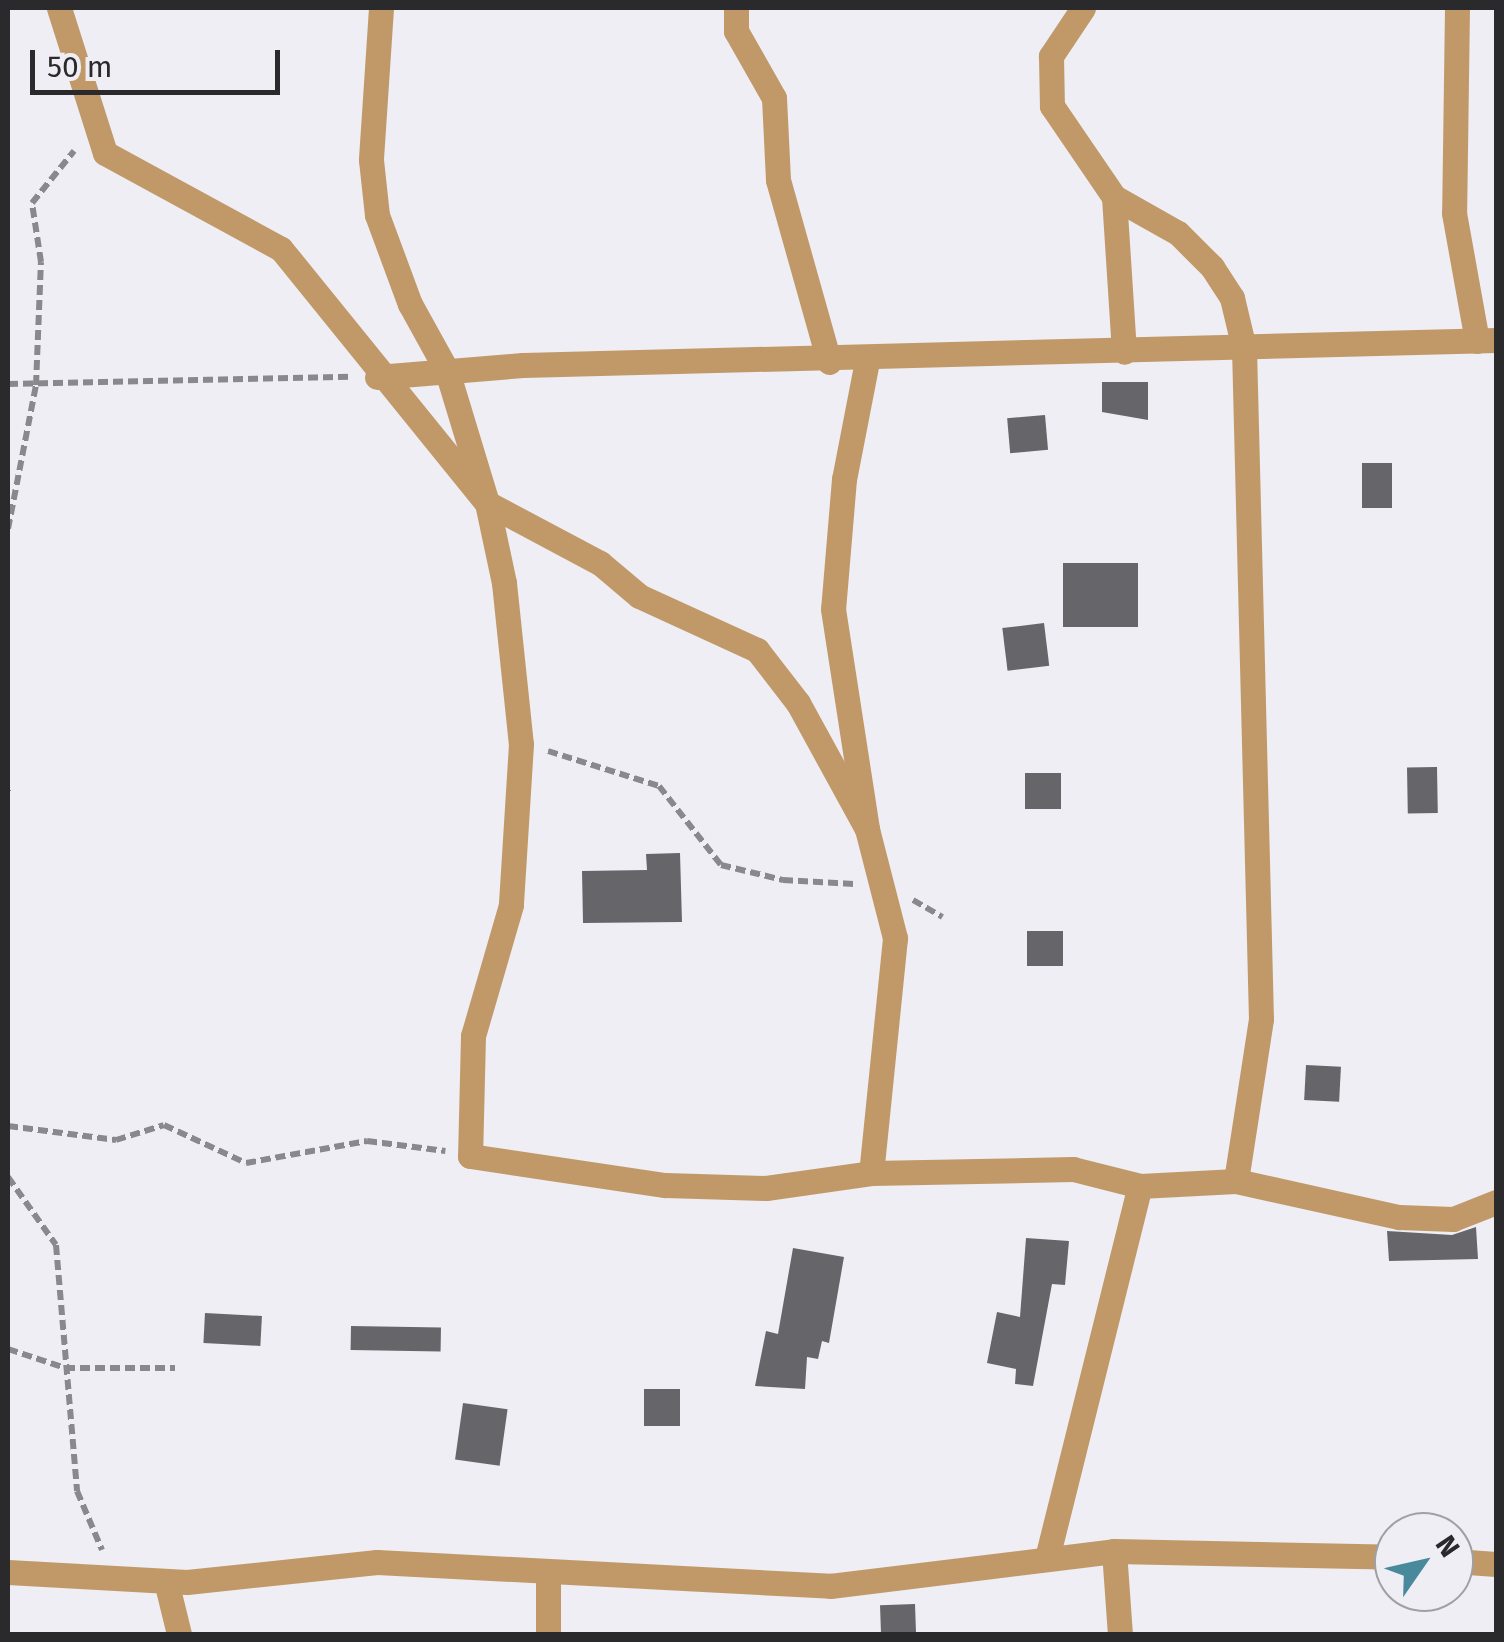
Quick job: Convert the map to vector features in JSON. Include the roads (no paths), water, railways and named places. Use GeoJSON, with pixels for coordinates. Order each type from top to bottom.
{"type":"FeatureCollection","features":[{"type":"Feature","properties":{"kind":"street"},"geometry":{"type":"LineString","coordinates":[[59,8],[90,122],[114,160],[281,249],[378,377],[487,503],[600,563],[638,596],[757,650],[798,703],[867,829]]}},
{"type":"Feature","properties":{"kind":"street"},"geometry":{"type":"LineString","coordinates":[[381,8],[370,160],[377,215],[410,304],[447,371],[487,503],[504,582],[521,744],[511,905],[473,1036],[470,1156],[664,1185],[766,1188],[870,1173],[1072,1169],[1140,1186],[1236,1180],[1400,1218],[1453,1219],[1496,1202]]}},
{"type":"Feature","properties":{"kind":"street"},"geometry":{"type":"LineString","coordinates":[[736,8],[736,31],[774,98],[778,180],[829,362]]}},
{"type":"Feature","properties":{"kind":"street"},"geometry":{"type":"LineString","coordinates":[[1083,8],[1046,78],[1052,106],[1114,197],[1196,249],[1232,298],[1244,348],[1261,1019],[1236,1180]]}},
{"type":"Feature","properties":{"kind":"street"},"geometry":{"type":"LineString","coordinates":[[378,377],[447,371],[1487,340],[1454,213],[1458,8]]}},
{"type":"Feature","properties":{"kind":"street"},"geometry":{"type":"LineString","coordinates":[[1114,197],[1124,352]]}},
{"type":"Feature","properties":{"kind":"street"},"geometry":{"type":"LineString","coordinates":[[867,361],[834,551],[833,609],[867,829],[895,938],[870,1173]]}},
{"type":"Feature","properties":{"kind":"street"},"geometry":{"type":"LineString","coordinates":[[1047,1558],[1140,1186]]}},
{"type":"Feature","properties":{"kind":"street"},"geometry":{"type":"LineString","coordinates":[[1114,1552],[1120,1634]]}},
{"type":"Feature","properties":{"kind":"street"},"geometry":{"type":"LineString","coordinates":[[8,1572],[166,1581],[377,1562],[830,1586],[1114,1552],[1374,1556]]}},
{"type":"Feature","properties":{"kind":"street"},"geometry":{"type":"LineString","coordinates":[[548,1572],[548,1634]]}},
{"type":"Feature","properties":{"kind":"street"},"geometry":{"type":"LineString","coordinates":[[166,1581],[179,1634]]}}]}
